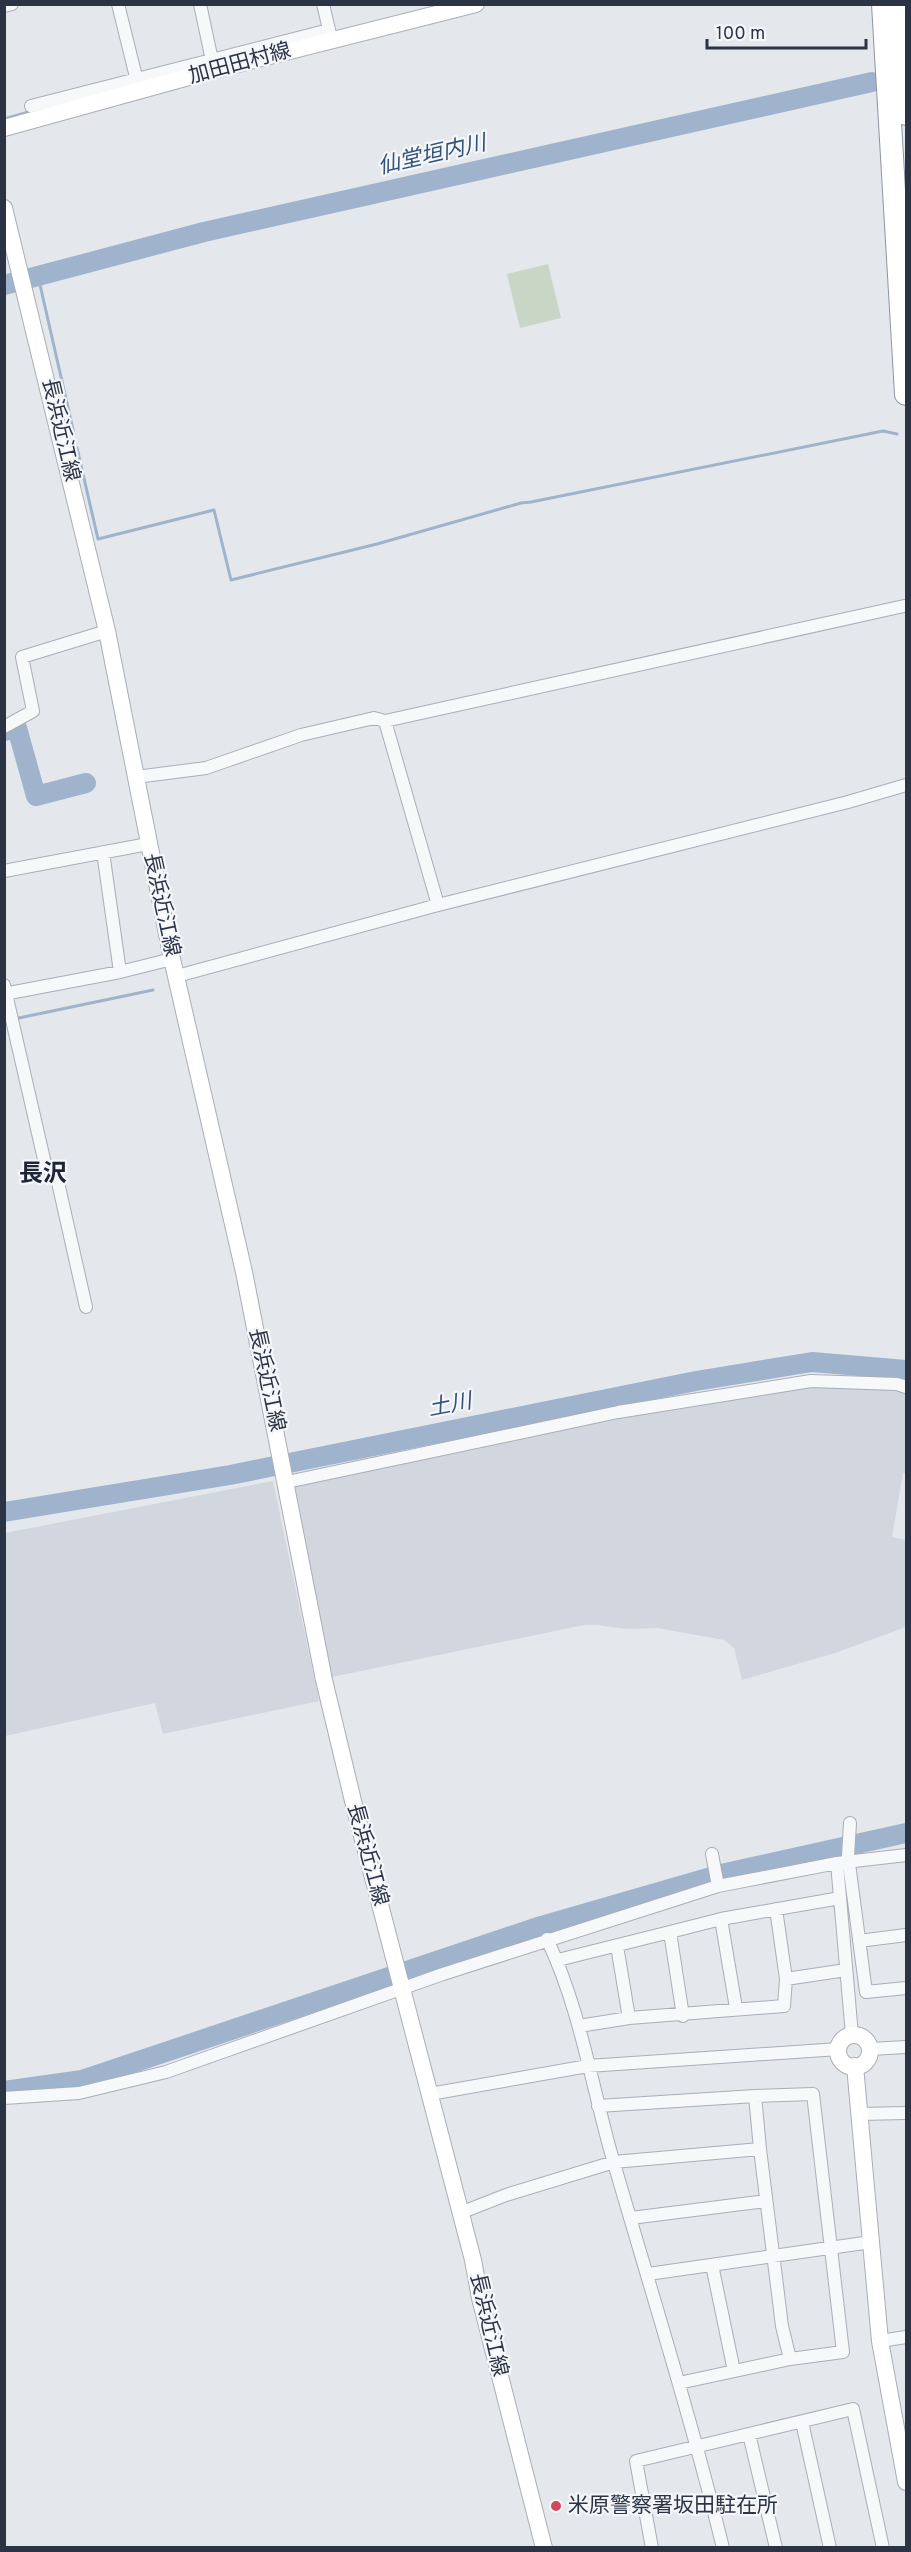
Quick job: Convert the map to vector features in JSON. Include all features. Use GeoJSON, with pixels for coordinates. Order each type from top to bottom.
{"type":"FeatureCollection","features":[{"type":"Feature","properties":{"kind":"highway"},"geometry":{"type":"LineString","coordinates":[[883,4],[902,255],[906,394]]}},
{"type":"Feature","properties":{"kind":"highway"},"geometry":{"type":"LineString","coordinates":[[900,4],[906,114]]}},
{"type":"Feature","properties":{"kind":"main road","name":"加田田村線"},"geometry":{"type":"LineString","coordinates":[[4,128],[137,84],[213,64],[330,35],[476,4]]}},
{"type":"Feature","properties":{"kind":"main road","name":"長浜近江線"},"geometry":{"type":"LineString","coordinates":[[4,208],[23,278],[106,631],[172,959],[244,1272],[324,1680],[544,2547]]}},
{"type":"Feature","properties":{"kind":"main road"},"geometry":{"type":"LineString","coordinates":[[852,2035],[866,2040],[870,2049],[868,2059],[855,2066],[843,2061],[839,2049],[843,2040],[852,2035]]}},
{"type":"Feature","properties":{"kind":"main road"},"geometry":{"type":"LineString","coordinates":[[855,2066],[880,2341],[906,2482]]}},
{"type":"Feature","properties":{"kind":"street"},"geometry":{"type":"LineString","coordinates":[[4,6],[12,4]]}},
{"type":"Feature","properties":{"kind":"street"},"geometry":{"type":"LineString","coordinates":[[31,106],[137,84],[118,4]]}},
{"type":"Feature","properties":{"kind":"street"},"geometry":{"type":"LineString","coordinates":[[200,4],[213,64]]}},
{"type":"Feature","properties":{"kind":"street"},"geometry":{"type":"LineString","coordinates":[[323,4],[330,35]]}},
{"type":"Feature","properties":{"kind":"street"},"geometry":{"type":"LineString","coordinates":[[136,777],[206,768],[301,735],[374,717],[385,721],[904,606]]}},
{"type":"Feature","properties":{"kind":"street"},"geometry":{"type":"LineString","coordinates":[[4,727],[33,711],[22,657],[106,631]]}},
{"type":"Feature","properties":{"kind":"street"},"geometry":{"type":"LineString","coordinates":[[385,721],[438,905]]}},
{"type":"Feature","properties":{"kind":"street"},"geometry":{"type":"LineString","coordinates":[[177,976],[438,905],[848,802],[906,785]]}},
{"type":"Feature","properties":{"kind":"street"},"geometry":{"type":"LineString","coordinates":[[4,871],[148,844]]}},
{"type":"Feature","properties":{"kind":"street"},"geometry":{"type":"LineString","coordinates":[[103,852],[120,972]]}},
{"type":"Feature","properties":{"kind":"street"},"geometry":{"type":"LineString","coordinates":[[86,1307],[55,1169],[46,1168],[6,990],[120,972],[172,959]]}},
{"type":"Feature","properties":{"kind":"street"},"geometry":{"type":"LineString","coordinates":[[286,1479],[618,1412],[812,1381],[897,1384],[906,1387]]}},
{"type":"Feature","properties":{"kind":"street"},"geometry":{"type":"LineString","coordinates":[[850,1825],[840,1898],[852,2035]]}},
{"type":"Feature","properties":{"kind":"street"},"geometry":{"type":"LineString","coordinates":[[712,1854],[718,1886]]}},
{"type":"Feature","properties":{"kind":"street"},"geometry":{"type":"LineString","coordinates":[[4,2098],[79,2093],[166,2072],[547,1939],[718,1886],[845,1860],[906,1855]]}},
{"type":"Feature","properties":{"kind":"street"},"geometry":{"type":"LineString","coordinates":[[845,1860],[866,1992],[906,1988]]}},
{"type":"Feature","properties":{"kind":"street"},"geometry":{"type":"LineString","coordinates":[[558,1960],[722,1919],[840,1898]]}},
{"type":"Feature","properties":{"kind":"street"},"geometry":{"type":"LineString","coordinates":[[579,2026],[629,2018],[683,2016],[736,2008],[784,2006],[786,1979],[776,1909]]}},
{"type":"Feature","properties":{"kind":"street"},"geometry":{"type":"LineString","coordinates":[[722,1919],[736,2008]]}},
{"type":"Feature","properties":{"kind":"street"},"geometry":{"type":"LineString","coordinates":[[670,1932],[683,2016]]}},
{"type":"Feature","properties":{"kind":"street"},"geometry":{"type":"LineString","coordinates":[[859,1941],[906,1935]]}},
{"type":"Feature","properties":{"kind":"street"},"geometry":{"type":"LineString","coordinates":[[547,1939],[558,1960],[579,2026],[598,2106],[698,2447],[723,2547]]}},
{"type":"Feature","properties":{"kind":"street"},"geometry":{"type":"LineString","coordinates":[[617,1946],[629,2018]]}},
{"type":"Feature","properties":{"kind":"street"},"geometry":{"type":"LineString","coordinates":[[786,1979],[846,1970]]}},
{"type":"Feature","properties":{"kind":"street"},"geometry":{"type":"LineString","coordinates":[[870,2049],[906,2047]]}},
{"type":"Feature","properties":{"kind":"street"},"geometry":{"type":"LineString","coordinates":[[430,2094],[588,2066],[839,2049]]}},
{"type":"Feature","properties":{"kind":"street"},"geometry":{"type":"LineString","coordinates":[[598,2106],[813,2094],[843,2352],[790,2360],[679,2383]]}},
{"type":"Feature","properties":{"kind":"street"},"geometry":{"type":"LineString","coordinates":[[755,2096],[772,2255],[782,2326],[790,2360]]}},
{"type":"Feature","properties":{"kind":"street"},"geometry":{"type":"LineString","coordinates":[[859,2114],[906,2113]]}},
{"type":"Feature","properties":{"kind":"street"},"geometry":{"type":"LineString","coordinates":[[460,2213],[506,2195],[614,2162],[760,2149]]}},
{"type":"Feature","properties":{"kind":"street"},"geometry":{"type":"LineString","coordinates":[[632,2218],[766,2201]]}},
{"type":"Feature","properties":{"kind":"street"},"geometry":{"type":"LineString","coordinates":[[648,2274],[871,2242]]}},
{"type":"Feature","properties":{"kind":"street"},"geometry":{"type":"LineString","coordinates":[[712,2265],[734,2371]]}},
{"type":"Feature","properties":{"kind":"street"},"geometry":{"type":"LineString","coordinates":[[880,2341],[906,2337]]}},
{"type":"Feature","properties":{"kind":"street"},"geometry":{"type":"LineString","coordinates":[[651,2547],[636,2461],[853,2409],[883,2547]]}},
{"type":"Feature","properties":{"kind":"street"},"geometry":{"type":"LineString","coordinates":[[802,2422],[830,2547]]}},
{"type":"Feature","properties":{"kind":"street"},"geometry":{"type":"LineString","coordinates":[[749,2434],[776,2547]]}},
{"type":"Feature","properties":{"kind":"shaded area"},"geometry":{"type":"Polygon","coordinates":[[[808,1387],[895,1390],[906,1393],[906,1473],[903,1473],[892,1537],[906,1540],[906,1627],[835,1653],[742,1680],[734,1648],[724,1640],[657,1628],[626,1629],[597,1625],[584,1625],[332,1677],[291,1485],[453,1450],[692,1405],[808,1387]]]}},
{"type":"Feature","properties":{"kind":"shaded area"},"geometry":{"type":"Polygon","coordinates":[[[273,1481],[319,1701],[163,1734],[155,1703],[5,1736],[5,1533],[273,1481]]]}},
{"type":"Feature","properties":{"kind":"green space"},"geometry":{"type":"Polygon","coordinates":[[[548,264],[561,318],[520,328],[507,274],[548,264]]]}},
{"type":"Feature","properties":{"kind":"waterway","name":"仙堂垣内川"},"geometry":{"type":"LineString","coordinates":[[4,285],[204,232],[872,82]]}},
{"type":"Feature","properties":{"kind":"waterway"},"geometry":{"type":"LineString","coordinates":[[4,119],[32,111]]}},
{"type":"Feature","properties":{"kind":"waterway"},"geometry":{"type":"LineString","coordinates":[[38,276],[74,434]]}},
{"type":"Feature","properties":{"kind":"waterway"},"geometry":{"type":"LineString","coordinates":[[77,448],[98,539],[214,510],[231,580],[377,544],[521,503],[883,431],[897,434]]}},
{"type":"Feature","properties":{"kind":"waterway"},"geometry":{"type":"LineString","coordinates":[[4,731],[17,728],[36,796],[86,783]]}},
{"type":"Feature","properties":{"kind":"waterway"},"geometry":{"type":"LineString","coordinates":[[14,1019],[153,990]]}},
{"type":"Feature","properties":{"kind":"waterway","name":"土川"},"geometry":{"type":"LineString","coordinates":[[4,1512],[230,1475],[696,1381],[812,1362],[906,1370]]}},
{"type":"Feature","properties":{"kind":"waterway"},"geometry":{"type":"LineString","coordinates":[[4,2091],[82,2080],[541,1926],[721,1874],[906,1833]]}},
{"type":"Feature","properties":{"kind":"place","name":"米原警察署坂田駐在所"},"geometry":{"type":"Point","coordinates":[556,2506]}},
{"type":"Feature","properties":{"kind":"district","name":"長沢"},"geometry":{"type":"Point","coordinates":[43,1175]}}]}
